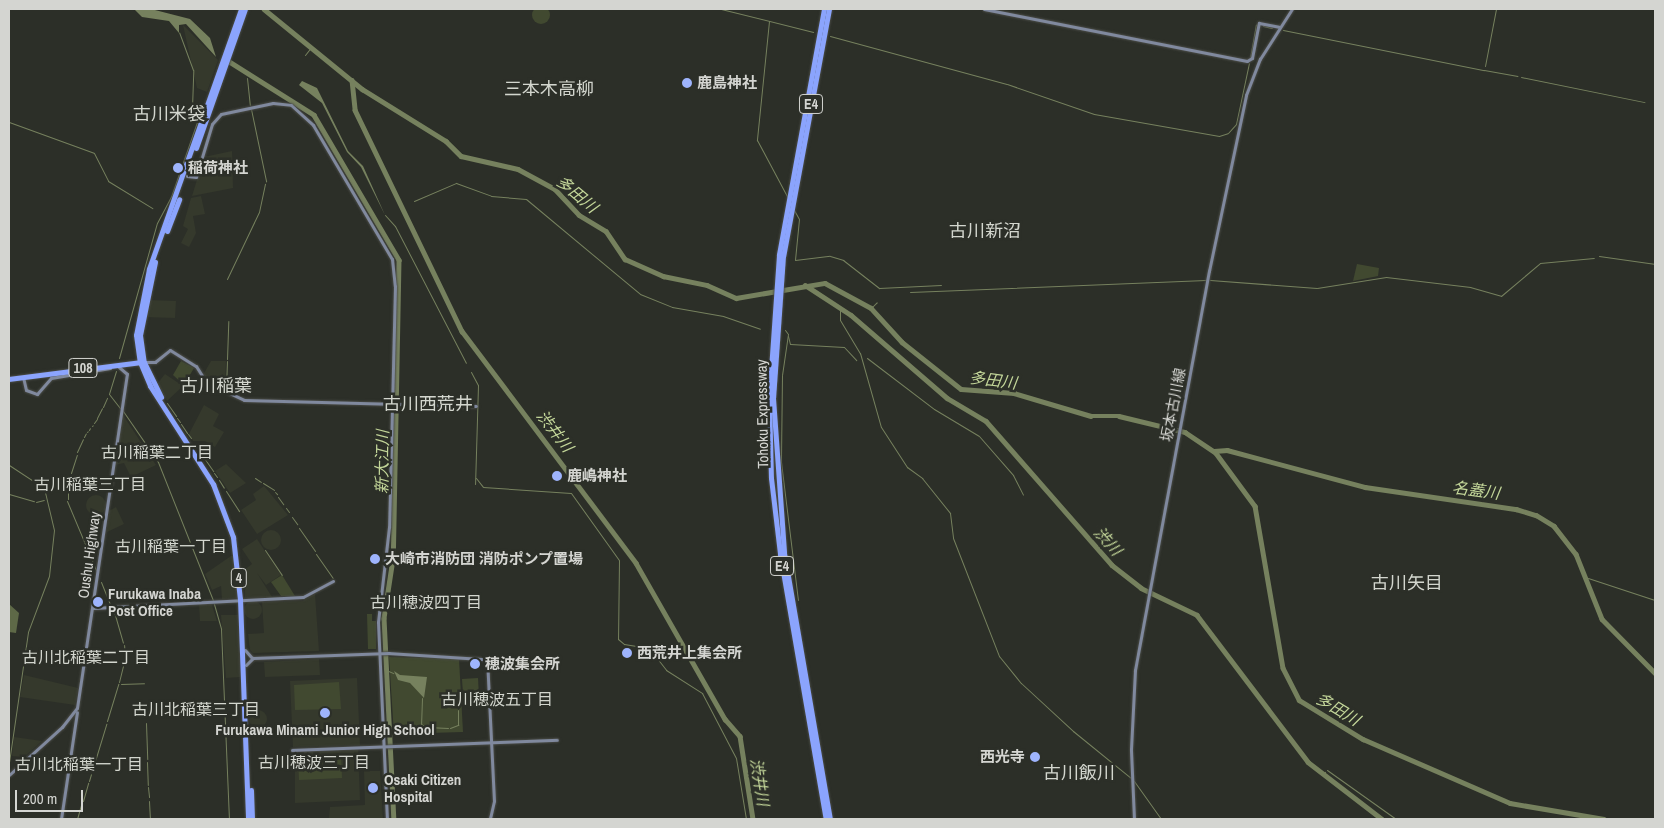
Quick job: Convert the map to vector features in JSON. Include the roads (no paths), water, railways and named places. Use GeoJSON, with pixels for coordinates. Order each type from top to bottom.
{"type":"FeatureCollection","features":[{"type":"Feature","properties":{"kind":"highway","name":"4"},"geometry":{"type":"LineString","coordinates":[[241,9],[141,297],[136,335],[142,362],[153,385],[224,500],[239,548],[246,665],[250,819]]}},
{"type":"Feature","properties":{"kind":"highway","name":"4"},"geometry":{"type":"LineString","coordinates":[[142,362],[140,335],[145,298],[245,9]]}},
{"type":"Feature","properties":{"kind":"highway","name":"Tohoku Expressway"},"geometry":{"type":"LineString","coordinates":[[824,9],[786,207],[775,311],[769,417],[774,512],[828,819]]}},
{"type":"Feature","properties":{"kind":"highway","name":"Tohoku Expressway"},"geometry":{"type":"LineString","coordinates":[[778,278],[789,213],[830,9]]}},
{"type":"Feature","properties":{"kind":"highway","name":"108"},"geometry":{"type":"LineString","coordinates":[[9,380],[142,362]]}},
{"type":"Feature","properties":{"kind":"highway","name":"4"},"geometry":{"type":"LineString","coordinates":[[242,599],[250,819]]}},
{"type":"Feature","properties":{"kind":"street"},"geometry":{"type":"LineString","coordinates":[[984,9],[1247,61],[1252,58],[1259,23],[1280,27]]}},
{"type":"Feature","properties":{"kind":"street","name":"坂本古川線"},"geometry":{"type":"LineString","coordinates":[[1134,819],[1131,780],[1133,692],[1147,598],[1208,277],[1244,103],[1256,68],[1292,9]]}},
{"type":"Feature","properties":{"kind":"street"},"geometry":{"type":"LineString","coordinates":[[187,176],[196,177],[212,124],[221,114],[278,103],[294,106],[307,117],[394,264],[388,551],[378,611],[378,654],[387,819]]}},
{"type":"Feature","properties":{"kind":"street"},"geometry":{"type":"LineString","coordinates":[[142,362],[155,362],[170,350],[196,366],[206,382],[244,400],[476,406]]}},
{"type":"Feature","properties":{"kind":"street","name":"Oushu Highway"},"geometry":{"type":"LineString","coordinates":[[23,377],[26,390],[35,394],[54,377],[120,367],[127,370],[61,819]]}},
{"type":"Feature","properties":{"kind":"street"},"geometry":{"type":"LineString","coordinates":[[93,608],[213,600],[303,597],[333,581]]}},
{"type":"Feature","properties":{"kind":"street"},"geometry":{"type":"LineString","coordinates":[[245,650],[253,658]]}},
{"type":"Feature","properties":{"kind":"street"},"geometry":{"type":"LineString","coordinates":[[246,665],[253,658],[389,653],[527,662]]}},
{"type":"Feature","properties":{"kind":"street"},"geometry":{"type":"LineString","coordinates":[[487,658],[494,800],[490,819]]}},
{"type":"Feature","properties":{"kind":"street","name":"Oushu Highway"},"geometry":{"type":"LineString","coordinates":[[9,775],[71,718],[77,708]]}},
{"type":"Feature","properties":{"kind":"street"},"geometry":{"type":"LineString","coordinates":[[71,718],[76,720]]}},
{"type":"Feature","properties":{"kind":"street"},"geometry":{"type":"LineString","coordinates":[[292,750],[557,740]]}},
{"type":"Feature","properties":{"kind":"waterway","name":"多田川"},"geometry":{"type":"LineString","coordinates":[[264,9],[362,89],[446,141],[461,156],[518,169],[555,189],[579,215],[606,231],[625,259],[663,276],[707,285],[736,298],[825,283],[871,308],[902,342],[961,389],[1014,393],[1091,416],[1119,416],[1185,432],[1216,453],[1255,506],[1283,668],[1299,700],[1363,739],[1510,803],[1604,819]]}},
{"type":"Feature","properties":{"kind":"waterway"},"geometry":{"type":"LineString","coordinates":[[721,9],[813,32]]}},
{"type":"Feature","properties":{"kind":"waterway"},"geometry":{"type":"LineString","coordinates":[[1485,66],[1496,9]]}},
{"type":"Feature","properties":{"kind":"waterway"},"geometry":{"type":"LineString","coordinates":[[769,21],[757,140],[788,198]]}},
{"type":"Feature","properties":{"kind":"waterway"},"geometry":{"type":"LineString","coordinates":[[1250,58],[1256,25]]}},
{"type":"Feature","properties":{"kind":"waterway"},"geometry":{"type":"LineString","coordinates":[[1263,26],[1272,28]]}},
{"type":"Feature","properties":{"kind":"waterway"},"geometry":{"type":"LineString","coordinates":[[1283,30],[1484,70]]}},
{"type":"Feature","properties":{"kind":"waterway"},"geometry":{"type":"LineString","coordinates":[[119,358],[157,223],[171,197],[197,122],[192,108],[193,70],[179,32]]}},
{"type":"Feature","properties":{"kind":"waterway"},"geometry":{"type":"LineString","coordinates":[[830,36],[1007,84],[1094,114],[1219,136],[1228,133],[1236,124],[1249,63]]}},
{"type":"Feature","properties":{"kind":"waterway"},"geometry":{"type":"LineString","coordinates":[[305,55],[312,46]]}},
{"type":"Feature","properties":{"kind":"waterway","name":"新大江川"},"geometry":{"type":"LineString","coordinates":[[230,62],[314,115],[399,260],[393,559],[384,618],[394,819]]}},
{"type":"Feature","properties":{"kind":"waterway"},"geometry":{"type":"LineString","coordinates":[[1484,70],[1517,76]]}},
{"type":"Feature","properties":{"kind":"waterway"},"geometry":{"type":"LineString","coordinates":[[1521,77],[1644,102]]}},
{"type":"Feature","properties":{"kind":"waterway"},"geometry":{"type":"LineString","coordinates":[[247,78],[250,105]]}},
{"type":"Feature","properties":{"kind":"waterway","name":"渋井川"},"geometry":{"type":"LineString","coordinates":[[352,80],[355,110],[462,331],[636,563],[725,719],[740,736],[753,819]]}},
{"type":"Feature","properties":{"kind":"waterway"},"geometry":{"type":"LineString","coordinates":[[251,109],[266,181]]}},
{"type":"Feature","properties":{"kind":"waterway"},"geometry":{"type":"LineString","coordinates":[[9,122],[94,153],[108,181],[152,208]]}},
{"type":"Feature","properties":{"kind":"waterway"},"geometry":{"type":"LineString","coordinates":[[414,201],[456,183],[491,196],[526,199],[640,294],[672,307],[723,316],[760,329]]}},
{"type":"Feature","properties":{"kind":"waterway"},"geometry":{"type":"LineString","coordinates":[[227,279],[259,212],[265,184]]}},
{"type":"Feature","properties":{"kind":"waterway"},"geometry":{"type":"LineString","coordinates":[[794,210],[799,219],[795,260],[830,256],[843,260],[879,288],[941,285]]}},
{"type":"Feature","properties":{"kind":"waterway"},"geometry":{"type":"LineString","coordinates":[[385,215],[395,226],[466,363]]}},
{"type":"Feature","properties":{"kind":"waterway"},"geometry":{"type":"LineString","coordinates":[[1599,256],[1655,264]]}},
{"type":"Feature","properties":{"kind":"waterway"},"geometry":{"type":"LineString","coordinates":[[1210,280],[1317,288],[1386,277],[1470,287],[1501,296],[1540,263],[1594,258]]}},
{"type":"Feature","properties":{"kind":"waterway"},"geometry":{"type":"LineString","coordinates":[[910,292],[1206,280]]}},
{"type":"Feature","properties":{"kind":"waterway","name":"渋川"},"geometry":{"type":"LineString","coordinates":[[805,285],[851,315],[947,398],[986,421],[1112,565],[1141,588],[1197,615],[1308,762],[1382,819]]}},
{"type":"Feature","properties":{"kind":"waterway"},"geometry":{"type":"LineString","coordinates":[[871,308],[877,302]]}},
{"type":"Feature","properties":{"kind":"waterway"},"geometry":{"type":"LineString","coordinates":[[840,308],[840,320],[860,353],[881,427],[907,467],[922,478],[950,513],[953,538],[999,656],[1021,683],[1073,731],[1132,779]]}},
{"type":"Feature","properties":{"kind":"waterway"},"geometry":{"type":"LineString","coordinates":[[227,359],[228,321]]}},
{"type":"Feature","properties":{"kind":"waterway"},"geometry":{"type":"LineString","coordinates":[[785,330],[788,334],[782,375],[781,462],[798,600]]}},
{"type":"Feature","properties":{"kind":"waterway"},"geometry":{"type":"LineString","coordinates":[[788,336],[790,344],[844,347],[856,360]]}},
{"type":"Feature","properties":{"kind":"waterway"},"geometry":{"type":"LineString","coordinates":[[867,358],[934,409],[979,436],[1013,475],[1023,495]]}},
{"type":"Feature","properties":{"kind":"waterway"},"geometry":{"type":"LineString","coordinates":[[226,389],[227,361]]}},
{"type":"Feature","properties":{"kind":"waterway"},"geometry":{"type":"LineString","coordinates":[[116,371],[109,394],[120,408]]}},
{"type":"Feature","properties":{"kind":"waterway"},"geometry":{"type":"LineString","coordinates":[[471,372],[478,385],[475,484]]}},
{"type":"Feature","properties":{"kind":"waterway"},"geometry":{"type":"LineString","coordinates":[[103,407],[107,398]]}},
{"type":"Feature","properties":{"kind":"waterway"},"geometry":{"type":"LineString","coordinates":[[167,403],[176,416]]}},
{"type":"Feature","properties":{"kind":"waterway"},"geometry":{"type":"LineString","coordinates":[[97,418],[102,408]]}},
{"type":"Feature","properties":{"kind":"waterway"},"geometry":{"type":"LineString","coordinates":[[123,411],[158,462],[213,600]]}},
{"type":"Feature","properties":{"kind":"waterway"},"geometry":{"type":"LineString","coordinates":[[177,418],[180,422]]}},
{"type":"Feature","properties":{"kind":"waterway"},"geometry":{"type":"LineString","coordinates":[[94,423],[97,419]]}},
{"type":"Feature","properties":{"kind":"waterway"},"geometry":{"type":"LineString","coordinates":[[181,424],[187,433]]}},
{"type":"Feature","properties":{"kind":"waterway"},"geometry":{"type":"LineString","coordinates":[[84,437],[86,433]]}},
{"type":"Feature","properties":{"kind":"waterway"},"geometry":{"type":"LineString","coordinates":[[188,434],[191,438]]}},
{"type":"Feature","properties":{"kind":"waterway"},"geometry":{"type":"LineString","coordinates":[[77,452],[83,439]]}},
{"type":"Feature","properties":{"kind":"waterway"},"geometry":{"type":"LineString","coordinates":[[195,445],[213,471]]}},
{"type":"Feature","properties":{"kind":"waterway","name":"名蓋川"},"geometry":{"type":"LineString","coordinates":[[1214,451],[1227,450],[1365,487],[1516,509],[1536,515],[1554,526],[1576,554],[1602,619],[1655,673]]}},
{"type":"Feature","properties":{"kind":"waterway"},"geometry":{"type":"LineString","coordinates":[[71,473],[77,455]]}},
{"type":"Feature","properties":{"kind":"waterway"},"geometry":{"type":"LineString","coordinates":[[9,465],[44,488],[54,530],[49,576],[28,632],[9,763]]}},
{"type":"Feature","properties":{"kind":"waterway"},"geometry":{"type":"LineString","coordinates":[[214,473],[217,477]]}},
{"type":"Feature","properties":{"kind":"waterway"},"geometry":{"type":"LineString","coordinates":[[68,480],[70,475]]}},
{"type":"Feature","properties":{"kind":"waterway"},"geometry":{"type":"LineString","coordinates":[[255,478],[261,482]]}},
{"type":"Feature","properties":{"kind":"waterway"},"geometry":{"type":"LineString","coordinates":[[476,478],[483,487],[571,493],[619,560],[618,639],[624,644],[649,648],[666,670],[702,693],[736,758],[746,819]]}},
{"type":"Feature","properties":{"kind":"waterway"},"geometry":{"type":"LineString","coordinates":[[219,480],[224,488]]}},
{"type":"Feature","properties":{"kind":"waterway"},"geometry":{"type":"LineString","coordinates":[[68,482],[68,499]]}},
{"type":"Feature","properties":{"kind":"waterway"},"geometry":{"type":"LineString","coordinates":[[263,483],[274,490]]}},
{"type":"Feature","properties":{"kind":"waterway"},"geometry":{"type":"LineString","coordinates":[[226,491],[239,511]]}},
{"type":"Feature","properties":{"kind":"waterway"},"geometry":{"type":"LineString","coordinates":[[9,494],[34,501]]}},
{"type":"Feature","properties":{"kind":"waterway"},"geometry":{"type":"LineString","coordinates":[[278,497],[283,504]]}},
{"type":"Feature","properties":{"kind":"waterway"},"geometry":{"type":"LineString","coordinates":[[36,502],[44,500]]}},
{"type":"Feature","properties":{"kind":"waterway"},"geometry":{"type":"LineString","coordinates":[[67,501],[96,570]]}},
{"type":"Feature","properties":{"kind":"waterway"},"geometry":{"type":"LineString","coordinates":[[286,508],[289,512]]}},
{"type":"Feature","properties":{"kind":"waterway"},"geometry":{"type":"LineString","coordinates":[[292,517],[297,524]]}},
{"type":"Feature","properties":{"kind":"waterway"},"geometry":{"type":"LineString","coordinates":[[299,528],[315,551]]}},
{"type":"Feature","properties":{"kind":"waterway"},"geometry":{"type":"LineString","coordinates":[[265,550],[282,575]]}},
{"type":"Feature","properties":{"kind":"waterway"},"geometry":{"type":"LineString","coordinates":[[316,554],[333,578]]}},
{"type":"Feature","properties":{"kind":"waterway"},"geometry":{"type":"LineString","coordinates":[[1588,578],[1655,600]]}},
{"type":"Feature","properties":{"kind":"waterway"},"geometry":{"type":"LineString","coordinates":[[101,582],[110,604]]}},
{"type":"Feature","properties":{"kind":"waterway"},"geometry":{"type":"LineString","coordinates":[[214,604],[221,629],[229,819]]}},
{"type":"Feature","properties":{"kind":"waterway"},"geometry":{"type":"LineString","coordinates":[[113,608],[123,643]]}},
{"type":"Feature","properties":{"kind":"waterway"},"geometry":{"type":"LineString","coordinates":[[119,682],[125,658],[124,645]]}},
{"type":"Feature","properties":{"kind":"waterway","name":"新大江川"},"geometry":{"type":"LineString","coordinates":[[386,670],[393,673]]}},
{"type":"Feature","properties":{"kind":"waterway"},"geometry":{"type":"LineString","coordinates":[[121,684],[144,683]]}},
{"type":"Feature","properties":{"kind":"waterway"},"geometry":{"type":"LineString","coordinates":[[107,721],[118,684]]}},
{"type":"Feature","properties":{"kind":"waterway"},"geometry":{"type":"LineString","coordinates":[[422,698],[421,724],[425,727]]}},
{"type":"Feature","properties":{"kind":"waterway"},"geometry":{"type":"LineString","coordinates":[[450,728],[458,725],[458,710]]}},
{"type":"Feature","properties":{"kind":"waterway"},"geometry":{"type":"LineString","coordinates":[[146,723],[147,759]]}},
{"type":"Feature","properties":{"kind":"waterway"},"geometry":{"type":"LineString","coordinates":[[95,761],[106,724]]}},
{"type":"Feature","properties":{"kind":"waterway"},"geometry":{"type":"LineString","coordinates":[[427,727],[448,728]]}},
{"type":"Feature","properties":{"kind":"waterway"},"geometry":{"type":"LineString","coordinates":[[147,762],[148,785]]}},
{"type":"Feature","properties":{"kind":"waterway"},"geometry":{"type":"LineString","coordinates":[[92,772],[94,763]]}},
{"type":"Feature","properties":{"kind":"waterway"},"geometry":{"type":"LineString","coordinates":[[1327,770],[1396,819]]}},
{"type":"Feature","properties":{"kind":"waterway"},"geometry":{"type":"LineString","coordinates":[[89,781],[91,774]]}},
{"type":"Feature","properties":{"kind":"waterway"},"geometry":{"type":"LineString","coordinates":[[1134,781],[1161,819]]}},
{"type":"Feature","properties":{"kind":"waterway"},"geometry":{"type":"LineString","coordinates":[[83,801],[88,783]]}},
{"type":"Feature","properties":{"kind":"waterway"},"geometry":{"type":"LineString","coordinates":[[148,787],[149,797]]}},
{"type":"Feature","properties":{"kind":"waterway"},"geometry":{"type":"LineString","coordinates":[[149,801],[150,819]]}},
{"type":"Feature","properties":{"kind":"waterway"},"geometry":{"type":"LineString","coordinates":[[77,819],[82,802]]}},
{"type":"Feature","properties":{"kind":"place","name":"鹿島神社"},"geometry":{"type":"Point","coordinates":[687,83]}},
{"type":"Feature","properties":{"kind":"place","name":"稲荷神社"},"geometry":{"type":"Point","coordinates":[178,168]}},
{"type":"Feature","properties":{"kind":"place","name":"鹿嶋神社"},"geometry":{"type":"Point","coordinates":[557,476]}},
{"type":"Feature","properties":{"kind":"place","name":"大崎市消防団 消防ポンプ置場"},"geometry":{"type":"Point","coordinates":[375,559]}},
{"type":"Feature","properties":{"kind":"place","name":"Furukawa Inaba Post Office"},"geometry":{"type":"Point","coordinates":[98,602]}},
{"type":"Feature","properties":{"kind":"place","name":"西荒井上集会所"},"geometry":{"type":"Point","coordinates":[627,653]}},
{"type":"Feature","properties":{"kind":"place","name":"穂波集会所"},"geometry":{"type":"Point","coordinates":[475,664]}},
{"type":"Feature","properties":{"kind":"place","name":"Furukawa Minami Junior High School"},"geometry":{"type":"Point","coordinates":[325,713]}},
{"type":"Feature","properties":{"kind":"place","name":"西光寺"},"geometry":{"type":"Point","coordinates":[1035,757]}},
{"type":"Feature","properties":{"kind":"place","name":"Osaki Citizen Hospital"},"geometry":{"type":"Point","coordinates":[373,788]}},
{"type":"Feature","properties":{"kind":"district","name":"三本木高柳"},"geometry":{"type":"Point","coordinates":[549,89]}},
{"type":"Feature","properties":{"kind":"district","name":"古川米袋"},"geometry":{"type":"Point","coordinates":[169,114]}},
{"type":"Feature","properties":{"kind":"district","name":"古川新沼"},"geometry":{"type":"Point","coordinates":[985,231]}},
{"type":"Feature","properties":{"kind":"district","name":"古川稲葉"},"geometry":{"type":"Point","coordinates":[216,386]}},
{"type":"Feature","properties":{"kind":"district","name":"古川西荒井"},"geometry":{"type":"Point","coordinates":[428,404]}},
{"type":"Feature","properties":{"kind":"district","name":"古川稲葉二丁目"},"geometry":{"type":"Point","coordinates":[157,452]}},
{"type":"Feature","properties":{"kind":"district","name":"古川稲葉三丁目"},"geometry":{"type":"Point","coordinates":[90,484]}},
{"type":"Feature","properties":{"kind":"district","name":"古川稲葉一丁目"},"geometry":{"type":"Point","coordinates":[171,546]}},
{"type":"Feature","properties":{"kind":"district","name":"古川矢目"},"geometry":{"type":"Point","coordinates":[1407,583]}},
{"type":"Feature","properties":{"kind":"district","name":"古川穂波四丁目"},"geometry":{"type":"Point","coordinates":[426,602]}},
{"type":"Feature","properties":{"kind":"district","name":"古川北稲葉二丁目"},"geometry":{"type":"Point","coordinates":[86,657]}},
{"type":"Feature","properties":{"kind":"district","name":"古川穂波五丁目"},"geometry":{"type":"Point","coordinates":[497,699]}},
{"type":"Feature","properties":{"kind":"district","name":"古川北稲葉三丁目"},"geometry":{"type":"Point","coordinates":[196,709]}},
{"type":"Feature","properties":{"kind":"district","name":"古川穂波三丁目"},"geometry":{"type":"Point","coordinates":[314,762]}},
{"type":"Feature","properties":{"kind":"district","name":"古川北稲葉一丁目"},"geometry":{"type":"Point","coordinates":[79,764]}},
{"type":"Feature","properties":{"kind":"district","name":"古川飯川"},"geometry":{"type":"Point","coordinates":[1079,773]}}]}
